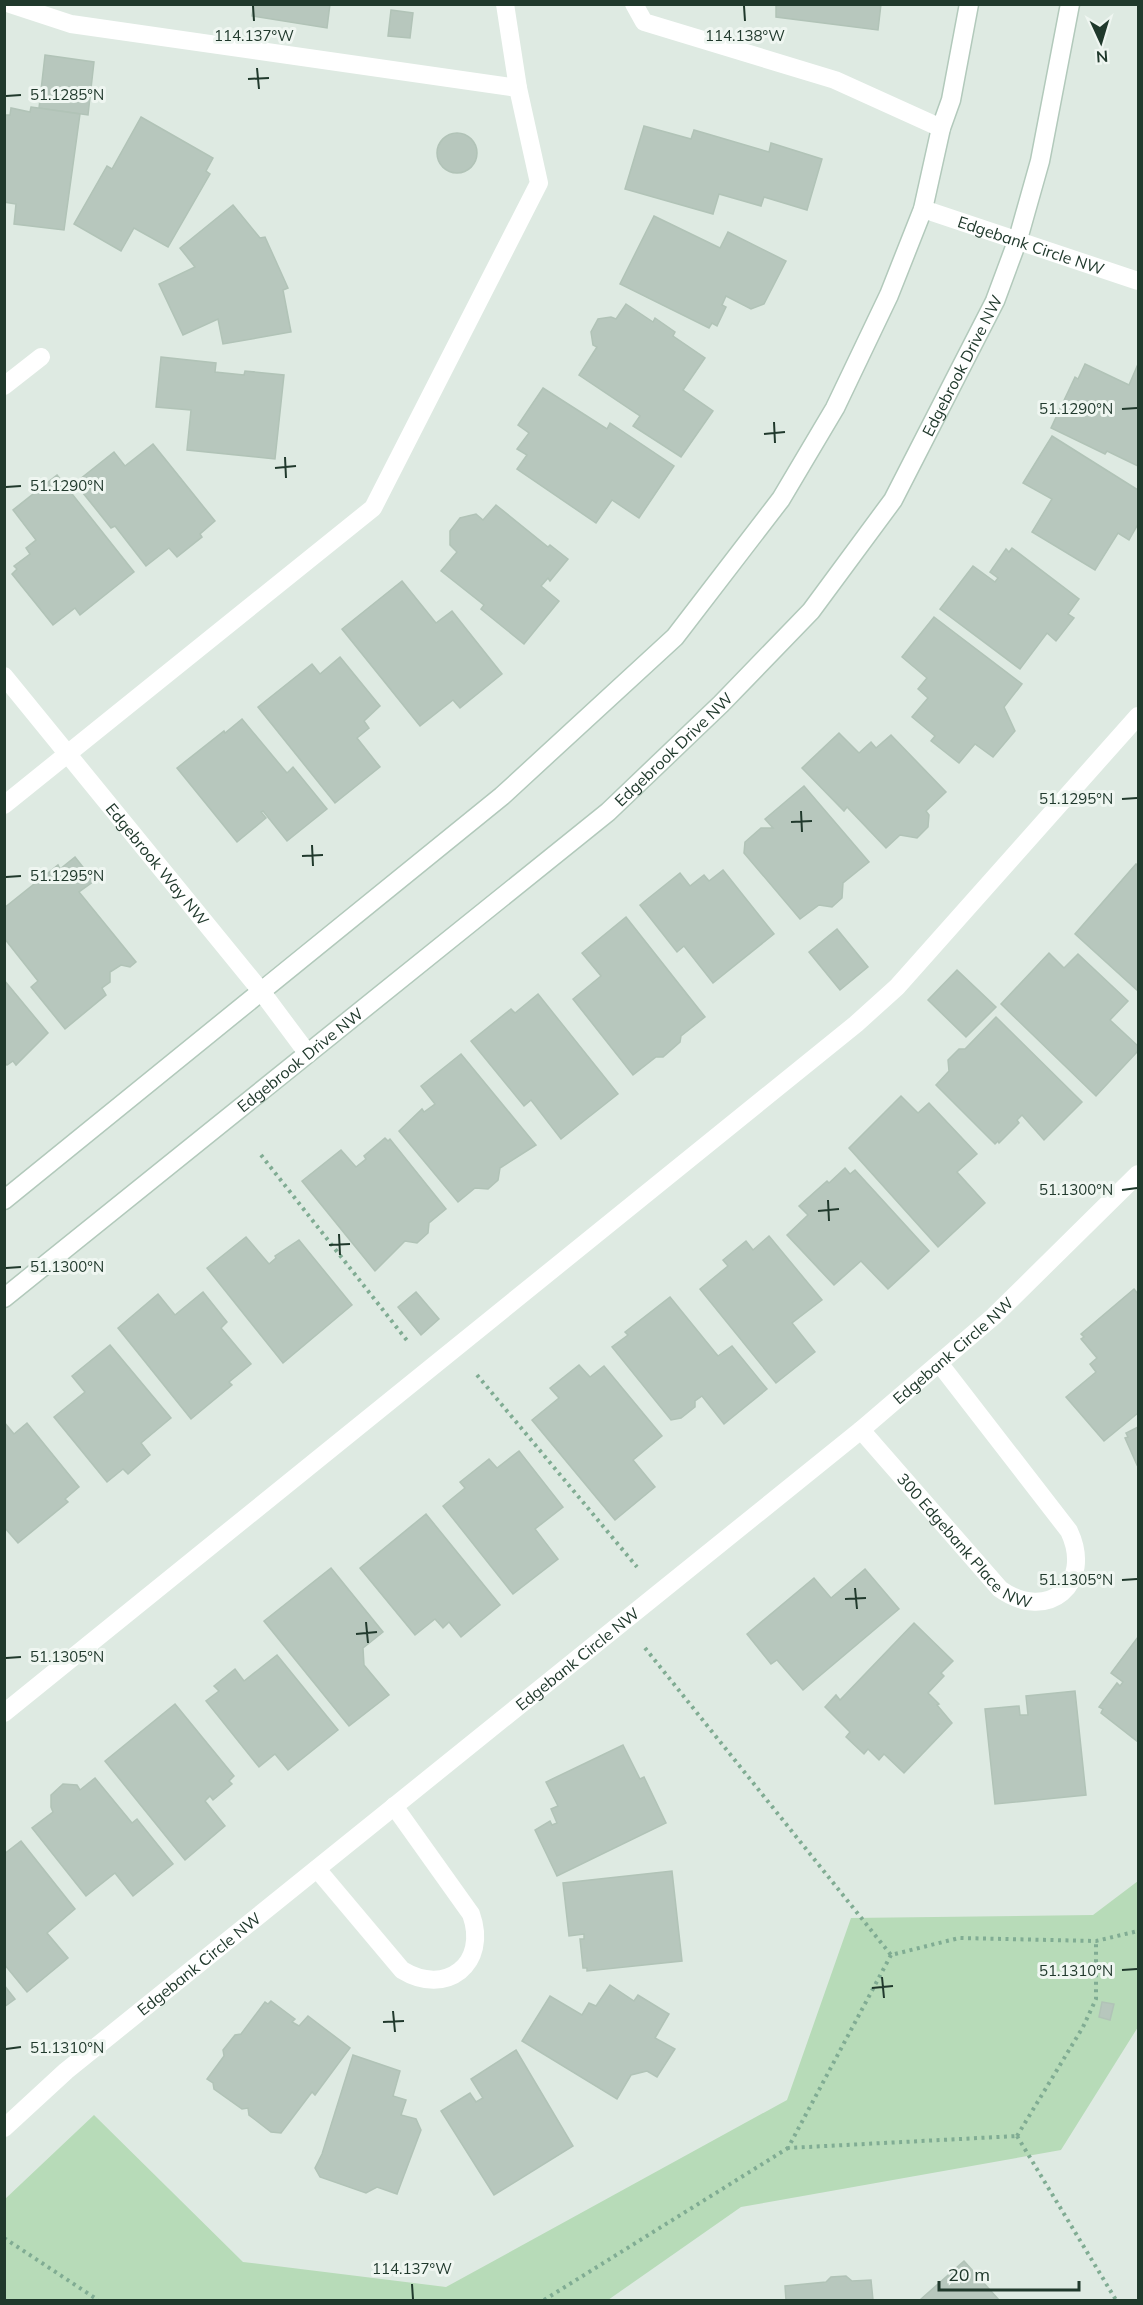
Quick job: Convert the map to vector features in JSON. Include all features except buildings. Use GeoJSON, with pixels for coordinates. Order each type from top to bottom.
{"type":"FeatureCollection","features":[{"type":"Feature","properties":{"kind":"street"},"geometry":{"type":"LineString","coordinates":[[10,4],[71,24],[341,65],[518,88]]}},
{"type":"Feature","properties":{"kind":"street"},"geometry":{"type":"LineString","coordinates":[[4,805],[373,508],[539,183],[518,88],[505,4]]}},
{"type":"Feature","properties":{"kind":"street"},"geometry":{"type":"LineString","coordinates":[[634,4],[644,22],[835,80],[941,128]]}},
{"type":"Feature","properties":{"kind":"street"},"geometry":{"type":"LineString","coordinates":[[4,1200],[502,796],[675,638],[781,499],[836,408],[890,295],[923,209],[941,128],[951,100],[969,4]]}},
{"type":"Feature","properties":{"kind":"street","name":"Edgebrook Drive NW"},"geometry":{"type":"LineString","coordinates":[[4,1298],[608,812],[811,612],[893,500],[995,301],[1018,239],[1040,161],[1070,4]]}},
{"type":"Feature","properties":{"kind":"street","name":"Edgebank Circle NW"},"geometry":{"type":"LineString","coordinates":[[923,209],[1138,281]]}},
{"type":"Feature","properties":{"kind":"street"},"geometry":{"type":"LineString","coordinates":[[4,386],[41,357]]}},
{"type":"Feature","properties":{"kind":"street","name":"Edgebrook Way NW"},"geometry":{"type":"LineString","coordinates":[[4,676],[261,991],[308,1054]]}},
{"type":"Feature","properties":{"kind":"street"},"geometry":{"type":"LineString","coordinates":[[4,1713],[856,1024],[897,987],[1138,716]]}},
{"type":"Feature","properties":{"kind":"street","name":"Edgebank Circle NW"},"geometry":{"type":"LineString","coordinates":[[4,2128],[66,2071],[861,1430],[994,1316],[1138,1174]]}},
{"type":"Feature","properties":{"kind":"street","name":"300 Edgebank Place NW"},"geometry":{"type":"LineString","coordinates":[[861,1430],[1000,1588],[1014,1599],[1030,1603],[1047,1600],[1062,1592],[1073,1579],[1078,1563],[1076,1546],[1069,1531],[939,1363]]}},
{"type":"Feature","properties":{"kind":"street"},"geometry":{"type":"LineString","coordinates":[[317,1869],[402,1970],[414,1978],[429,1982],[444,1980],[458,1973],[469,1961],[476,1946],[477,1930],[471,1914],[394,1806]]}},
{"type":"Feature","properties":{"kind":"path"},"geometry":{"type":"LineString","coordinates":[[261,1155],[428,1370]]}},
{"type":"Feature","properties":{"kind":"path"},"geometry":{"type":"LineString","coordinates":[[455,1347],[632,1561],[657,1595]]}},
{"type":"Feature","properties":{"kind":"path"},"geometry":{"type":"LineString","coordinates":[[624,1622],[891,1955]]}},
{"type":"Feature","properties":{"kind":"path"},"geometry":{"type":"LineString","coordinates":[[788,2148],[891,1955],[959,1938],[1096,1941],[1138,1931]]}},
{"type":"Feature","properties":{"kind":"path"},"geometry":{"type":"LineString","coordinates":[[1017,2136],[1083,2027],[1096,1999],[1096,1941]]}},
{"type":"Feature","properties":{"kind":"path"},"geometry":{"type":"LineString","coordinates":[[544,2301],[788,2148],[1017,2136]]}},
{"type":"Feature","properties":{"kind":"path"},"geometry":{"type":"LineString","coordinates":[[1017,2136],[1116,2301]]}},
{"type":"Feature","properties":{"kind":"path"},"geometry":{"type":"LineString","coordinates":[[4,2238],[98,2301]]}},
{"type":"Feature","properties":{"kind":"green space"},"geometry":{"type":"Polygon","coordinates":[[[1138,1881],[1138,2027],[1061,2150],[741,2207],[608,2300],[5,2300],[4,2200],[94,2115],[243,2262],[446,2287],[787,2100],[851,1918],[1093,1915],[1138,1881]]]}}]}
